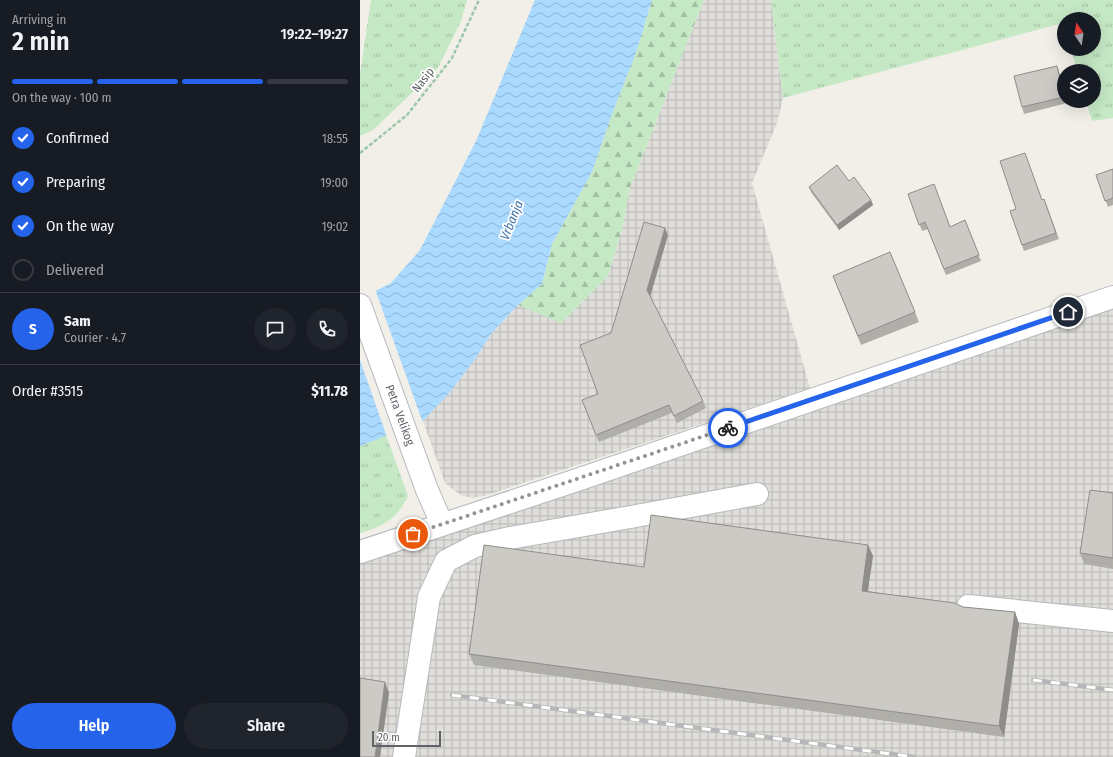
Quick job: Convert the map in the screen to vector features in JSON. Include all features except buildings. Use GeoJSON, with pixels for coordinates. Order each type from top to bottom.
{"type":"FeatureCollection","features":[{"type":"Feature","properties":{"kind":"street"},"geometry":{"type":"LineString","coordinates":[[360,552],[1113,297]]}},
{"type":"Feature","properties":{"kind":"street","name":"Petra Velikog"},"geometry":{"type":"LineString","coordinates":[[360,306],[427,490],[442,524]]}},
{"type":"Feature","properties":{"kind":"street"},"geometry":{"type":"LineString","coordinates":[[404,757],[429,597],[446,560],[475,546],[510,538],[757,494]]}},
{"type":"Feature","properties":{"kind":"street"},"geometry":{"type":"LineString","coordinates":[[968,606],[1113,621]]}},
{"type":"Feature","properties":{"kind":"path","name":"Nasip"},"geometry":{"type":"LineString","coordinates":[[360,153],[407,115],[452,58],[479,0]]}},
{"type":"Feature","properties":{"kind":"shaded area"},"geometry":{"type":"Polygon","coordinates":[[[704,0],[771,0],[783,98],[777,123],[752,183],[810,388],[484,496],[473,498],[463,496],[445,483],[423,421],[451,391],[478,355],[491,334],[518,305],[562,322],[608,276],[621,234],[630,188],[704,0]]]}},
{"type":"Feature","properties":{"kind":"shaded area"},"geometry":{"type":"Polygon","coordinates":[[[1113,297],[1113,757],[360,757],[360,551],[1113,297]]]}},
{"type":"Feature","properties":{"kind":"green space"},"geometry":{"type":"Polygon","coordinates":[[[371,0],[467,0],[461,21],[438,68],[373,130],[360,136],[360,74],[371,0]]]}},
{"type":"Feature","properties":{"kind":"green space"},"geometry":{"type":"Polygon","coordinates":[[[652,0],[704,0],[630,188],[621,234],[608,276],[561,323],[518,305],[542,284],[552,244],[592,172],[612,114],[636,53],[652,0]]]}},
{"type":"Feature","properties":{"kind":"green space"},"geometry":{"type":"Polygon","coordinates":[[[771,0],[1113,0],[1113,118],[1092,121],[1088,108],[1101,108],[1101,64],[1075,64],[1073,56],[1101,56],[1101,12],[1057,12],[1057,25],[783,98],[771,0]]]}},
{"type":"Feature","properties":{"kind":"green space"},"geometry":{"type":"Polygon","coordinates":[[[386,435],[408,496],[404,504],[389,520],[376,528],[360,533],[360,446],[386,435]]]}},
{"type":"Feature","properties":{"kind":"water","name":"Vrbanja"},"geometry":{"type":"Polygon","coordinates":[[[535,0],[652,0],[636,53],[612,114],[592,172],[552,244],[542,284],[518,305],[491,334],[478,355],[451,391],[423,421],[360,446],[360,299],[391,283],[420,250],[476,141],[535,0]]]}},
{"type":"Feature","properties":{"kind":"pier"},"geometry":{"type":"Polygon","coordinates":[[[375,289],[423,423],[387,437],[360,360],[360,297],[375,289]]]}},
{"type":"Feature","properties":{"kind":"railway"},"geometry":{"type":"LineString","coordinates":[[1033,680],[1113,690]]}},
{"type":"Feature","properties":{"kind":"railway"},"geometry":{"type":"LineString","coordinates":[[452,695],[914,757]]}},
{"type":"Feature","properties":{"kind":"way so far"},"geometry":{"type":"LineString","coordinates":[[413,534],[728,428]]}},
{"type":"Feature","properties":{"kind":"route"},"geometry":{"type":"LineString","coordinates":[[728,428],[1068,312]]}}]}
